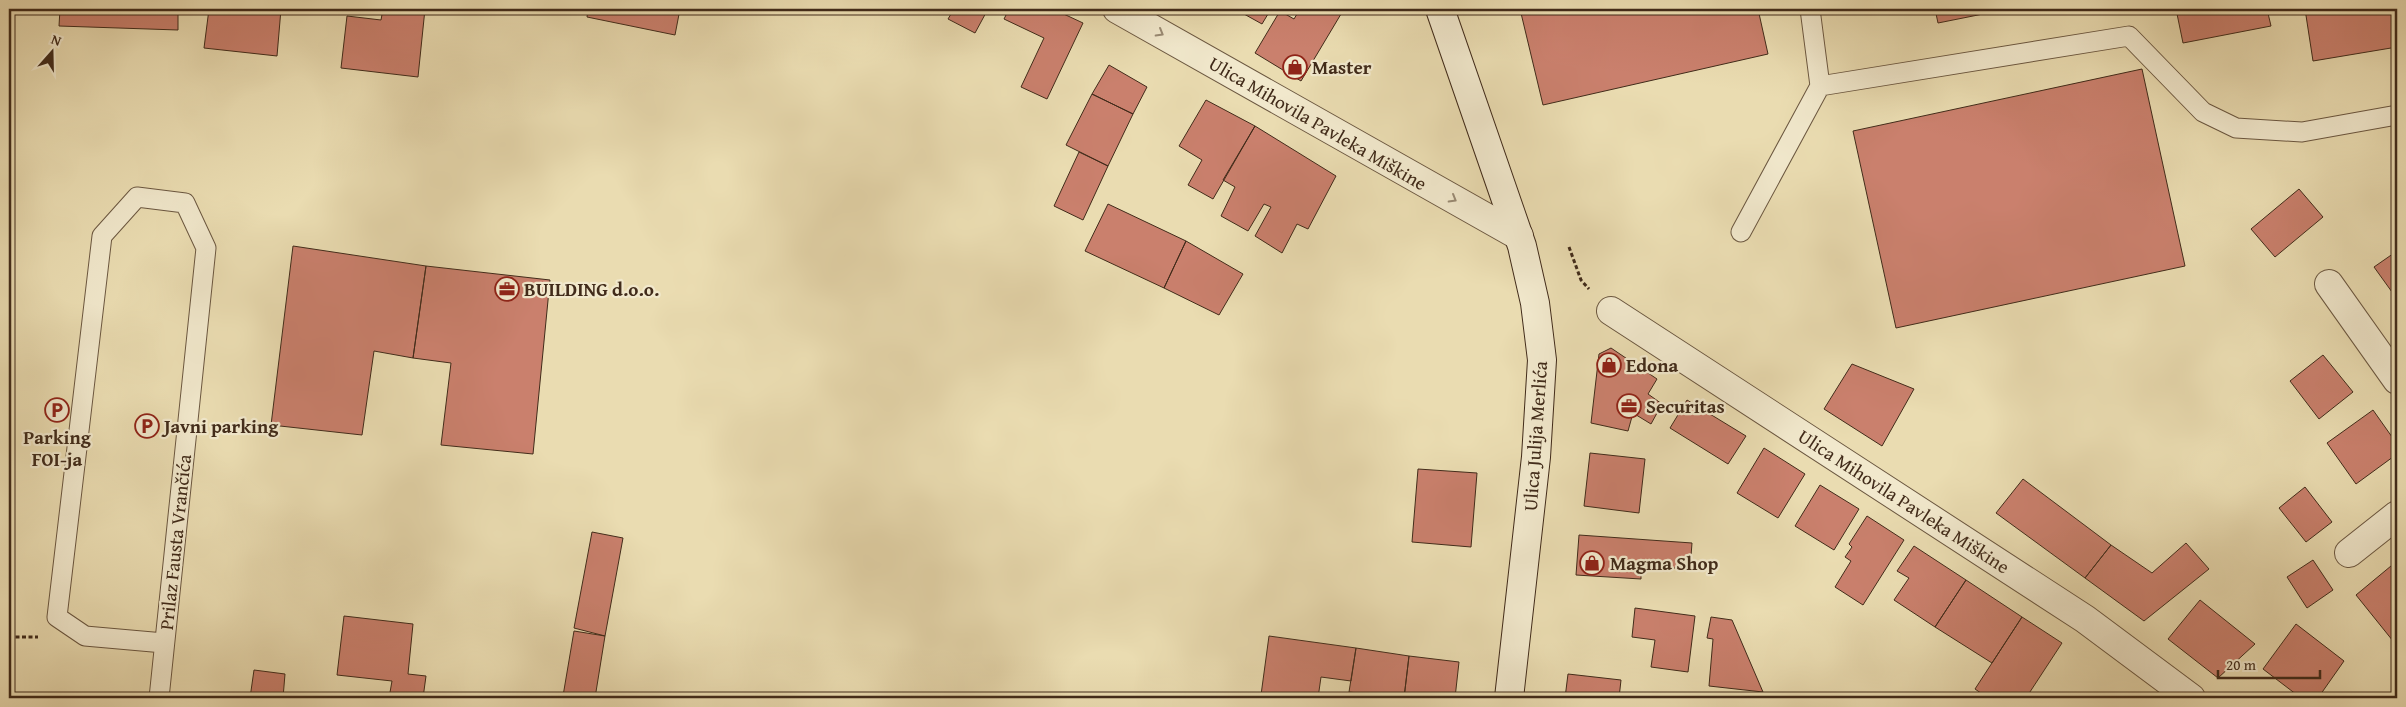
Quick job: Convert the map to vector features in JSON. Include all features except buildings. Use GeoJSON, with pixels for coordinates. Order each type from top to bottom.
{"type":"FeatureCollection","features":[{"type":"Feature","properties":{"kind":"street","name":"Ulica Mihovila Pavleka Miškine"},"geometry":{"type":"LineString","coordinates":[[1118,9],[1519,236]]}},
{"type":"Feature","properties":{"kind":"street","name":"Ulica Julija Merlića"},"geometry":{"type":"LineString","coordinates":[[1440,9],[1519,236],[1535,303],[1542,360],[1536,457],[1509,698]]}},
{"type":"Feature","properties":{"kind":"street"},"geometry":{"type":"LineString","coordinates":[[2329,284],[2397,380]]}},
{"type":"Feature","properties":{"kind":"street","name":"Ulica Mihovila Pavleka Miškine"},"geometry":{"type":"LineString","coordinates":[[1611,311],[2086,619],[2191,698]]}},
{"type":"Feature","properties":{"kind":"street"},"geometry":{"type":"LineString","coordinates":[[2349,553],[2397,515]]}},
{"type":"Feature","properties":{"kind":"lane"},"geometry":{"type":"LineString","coordinates":[[1741,232],[1820,86],[1810,9]]}},
{"type":"Feature","properties":{"kind":"lane"},"geometry":{"type":"LineString","coordinates":[[1820,86],[2129,36],[2203,112],[2236,128],[2302,132],[2397,115]]}},
{"type":"Feature","properties":{"kind":"lane","name":"Prilaz Fausta Vrančića"},"geometry":{"type":"LineString","coordinates":[[159,698],[206,248],[185,203],[137,197],[102,236],[57,617],[85,636],[164,643]]}},
{"type":"Feature","properties":{"kind":"path"},"geometry":{"type":"LineString","coordinates":[[1569,247],[1582,280],[1611,311]]}},
{"type":"Feature","properties":{"kind":"place","name":"Master"},"geometry":{"type":"Point","coordinates":[1295,67]}},
{"type":"Feature","properties":{"kind":"place","name":"BUILDING d.o.o."},"geometry":{"type":"Point","coordinates":[507,289]}},
{"type":"Feature","properties":{"kind":"place","name":"Edona"},"geometry":{"type":"Point","coordinates":[1609,365]}},
{"type":"Feature","properties":{"kind":"place","name":"Securitas"},"geometry":{"type":"Point","coordinates":[1629,406]}},
{"type":"Feature","properties":{"kind":"place","name":"Parking FOI-ja"},"geometry":{"type":"Point","coordinates":[57,410]}},
{"type":"Feature","properties":{"kind":"place","name":"Javni parking"},"geometry":{"type":"Point","coordinates":[147,426]}},
{"type":"Feature","properties":{"kind":"place","name":"Magma Shop"},"geometry":{"type":"Point","coordinates":[1592,563]}}]}
